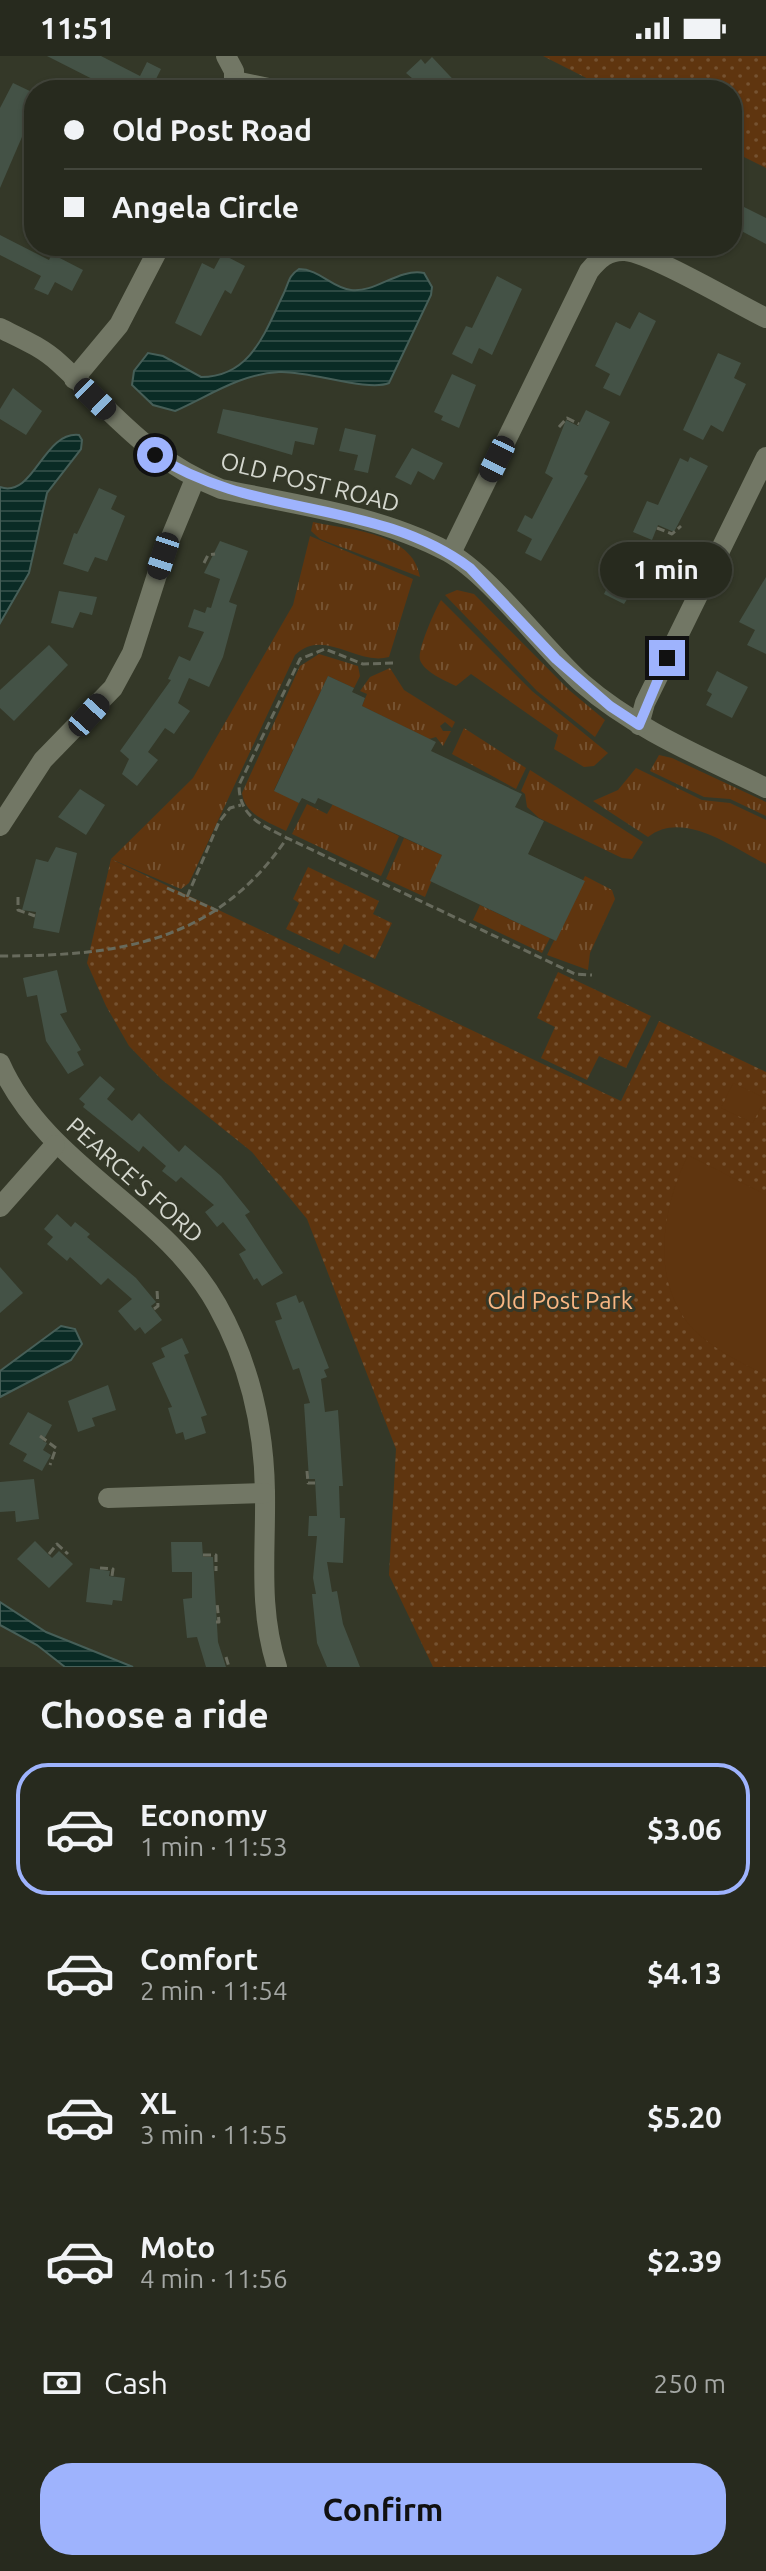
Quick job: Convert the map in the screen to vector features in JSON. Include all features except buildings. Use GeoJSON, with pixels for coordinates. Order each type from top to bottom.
{"type":"FeatureCollection","features":[{"type":"Feature","properties":{"kind":"street"},"geometry":{"type":"LineString","coordinates":[[226,56],[232,80]]}},
{"type":"Feature","properties":{"kind":"street"},"geometry":{"type":"LineString","coordinates":[[74,379],[123,319],[155,256]]}},
{"type":"Feature","properties":{"kind":"street"},"geometry":{"type":"LineString","coordinates":[[451,553],[589,271],[604,256]]}},
{"type":"Feature","properties":{"kind":"street"},"geometry":{"type":"LineString","coordinates":[[641,256],[766,318]]}},
{"type":"Feature","properties":{"kind":"street","name":"OLD POST ROAD"},"geometry":{"type":"LineString","coordinates":[[0,328],[37,347],[136,440],[195,479],[221,489],[373,522],[451,553],[470,568],[583,684],[639,725],[766,788]]}},
{"type":"Feature","properties":{"kind":"street"},"geometry":{"type":"LineString","coordinates":[[639,725],[645,703],[766,457]]}},
{"type":"Feature","properties":{"kind":"street"},"geometry":{"type":"LineString","coordinates":[[0,826],[22,787],[43,760],[113,688],[132,653],[163,556],[195,479]]}},
{"type":"Feature","properties":{"kind":"street","name":"PEARCE'S FORD"},"geometry":{"type":"LineString","coordinates":[[0,1063],[27,1111],[55,1145],[165,1238],[216,1304],[238,1349],[256,1405],[265,1493],[264,1609],[277,1667]]}},
{"type":"Feature","properties":{"kind":"street"},"geometry":{"type":"LineString","coordinates":[[0,1207],[55,1145]]}},
{"type":"Feature","properties":{"kind":"street"},"geometry":{"type":"LineString","coordinates":[[108,1498],[265,1493]]}},
{"type":"Feature","properties":{"kind":"path"},"geometry":{"type":"LineString","coordinates":[[559,427],[567,418],[579,424]]}},
{"type":"Feature","properties":{"kind":"path"},"geometry":{"type":"LineString","coordinates":[[657,528],[672,534],[681,526]]}},
{"type":"Feature","properties":{"kind":"path"},"geometry":{"type":"LineString","coordinates":[[204,563],[208,555],[215,554]]}},
{"type":"Feature","properties":{"kind":"path"},"geometry":{"type":"LineString","coordinates":[[393,663],[369,665],[325,649],[300,659],[239,785],[241,805],[254,820],[287,838],[575,974],[592,975]]}},
{"type":"Feature","properties":{"kind":"path"},"geometry":{"type":"LineString","coordinates":[[187,897],[219,822],[230,808],[241,805]]}},
{"type":"Feature","properties":{"kind":"path"},"geometry":{"type":"LineString","coordinates":[[0,956],[76,956],[177,931],[218,911],[255,879],[287,838]]}},
{"type":"Feature","properties":{"kind":"path"},"geometry":{"type":"LineString","coordinates":[[167,888],[218,911]]}},
{"type":"Feature","properties":{"kind":"path"},"geometry":{"type":"LineString","coordinates":[[18,897],[18,910],[35,916]]}},
{"type":"Feature","properties":{"kind":"path"},"geometry":{"type":"LineString","coordinates":[[154,1309],[158,1306],[157,1290]]}},
{"type":"Feature","properties":{"kind":"path"},"geometry":{"type":"LineString","coordinates":[[40,1436],[56,1448],[50,1465]]}},
{"type":"Feature","properties":{"kind":"path"},"geometry":{"type":"LineString","coordinates":[[307,1471],[308,1483],[315,1483]]}},
{"type":"Feature","properties":{"kind":"path"},"geometry":{"type":"LineString","coordinates":[[49,1554],[57,1544],[68,1554]]}},
{"type":"Feature","properties":{"kind":"path"},"geometry":{"type":"LineString","coordinates":[[203,1555],[216,1555],[216,1571]]}},
{"type":"Feature","properties":{"kind":"path"},"geometry":{"type":"LineString","coordinates":[[100,1568],[113,1569],[112,1576]]}},
{"type":"Feature","properties":{"kind":"path"},"geometry":{"type":"LineString","coordinates":[[216,1622],[219,1622],[217,1603]]}},
{"type":"Feature","properties":{"kind":"path"},"geometry":{"type":"LineString","coordinates":[[226,1657],[229,1667]]}},
{"type":"Feature","properties":{"kind":"green space"},"geometry":{"type":"Polygon","coordinates":[[[543,56],[766,56],[766,168],[742,156],[742,80],[590,80],[543,56]]]}},
{"type":"Feature","properties":{"kind":"green space"},"geometry":{"type":"Polygon","coordinates":[[[313,522],[361,531],[393,542],[415,562],[420,577],[320,539],[311,531],[313,522]]]}},
{"type":"Feature","properties":{"kind":"green space"},"geometry":{"type":"Polygon","coordinates":[[[310,536],[413,579],[389,657],[364,657],[317,645],[306,647],[295,655],[189,883],[181,889],[111,859],[193,778],[293,605],[310,536]]]}},
{"type":"Feature","properties":{"kind":"green space"},"geometry":{"type":"Polygon","coordinates":[[[457,590],[474,594],[569,690],[605,720],[595,737],[537,691],[445,595],[457,590]]]}},
{"type":"Feature","properties":{"kind":"green space"},"geometry":{"type":"Polygon","coordinates":[[[441,600],[532,691],[608,753],[594,766],[584,767],[554,749],[558,735],[471,674],[456,686],[426,668],[420,660],[421,648],[441,600]]]}},
{"type":"Feature","properties":{"kind":"green space"},"geometry":{"type":"Polygon","coordinates":[[[319,654],[358,666],[360,676],[354,688],[328,676],[274,790],[299,803],[286,831],[252,812],[242,793],[300,666],[319,654]]]}},
{"type":"Feature","properties":{"kind":"green space"},"geometry":{"type":"Polygon","coordinates":[[[390,668],[404,690],[455,722],[452,728],[445,722],[440,726],[443,731],[451,731],[443,746],[436,737],[429,739],[362,706],[367,694],[360,691],[370,677],[390,668]]]}},
{"type":"Feature","properties":{"kind":"green space"},"geometry":{"type":"Polygon","coordinates":[[[464,728],[526,768],[516,789],[452,754],[464,728]]]}},
{"type":"Feature","properties":{"kind":"green space"},"geometry":{"type":"Polygon","coordinates":[[[659,755],[672,758],[766,802],[766,816],[730,799],[704,797],[650,771],[659,755]]]}},
{"type":"Feature","properties":{"kind":"green space"},"geometry":{"type":"Polygon","coordinates":[[[636,768],[702,800],[730,803],[766,820],[766,864],[723,841],[692,829],[662,829],[648,837],[593,801],[618,790],[636,768]]]}},
{"type":"Feature","properties":{"kind":"green space"},"geometry":{"type":"Polygon","coordinates":[[[530,770],[643,842],[632,859],[622,858],[539,818],[527,807],[525,794],[521,791],[530,770]]]}},
{"type":"Feature","properties":{"kind":"green space"},"geometry":{"type":"Polygon","coordinates":[[[307,804],[327,814],[333,804],[399,836],[381,876],[292,834],[307,804]]]}},
{"type":"Feature","properties":{"kind":"green space"},"geometry":{"type":"Polygon","coordinates":[[[404,838],[442,855],[425,897],[386,879],[404,838]]]}},
{"type":"Feature","properties":{"kind":"green space","name":"Old Post Park"},"geometry":{"type":"Polygon","coordinates":[[[111,859],[621,1101],[659,1021],[766,1072],[766,1667],[433,1667],[389,1575],[396,1449],[307,1219],[252,1152],[161,1079],[129,1046],[106,1006],[87,963],[111,859]]]}},
{"type":"Feature","properties":{"kind":"green space"},"geometry":{"type":"Polygon","coordinates":[[[308,867],[379,901],[373,914],[392,923],[375,959],[344,944],[339,954],[286,929],[299,903],[293,899],[308,867]]]}},
{"type":"Feature","properties":{"kind":"green space"},"geometry":{"type":"Polygon","coordinates":[[[585,876],[612,890],[615,899],[590,953],[588,970],[547,955],[585,876]]]}},
{"type":"Feature","properties":{"kind":"green space"},"geometry":{"type":"Polygon","coordinates":[[[480,905],[550,938],[542,953],[473,920],[480,905]]]}},
{"type":"Feature","properties":{"kind":"green space"},"geometry":{"type":"Polygon","coordinates":[[[558,972],[651,1016],[626,1068],[599,1056],[587,1080],[541,1058],[555,1027],[537,1018],[558,972]]]}},
{"type":"Feature","properties":{"kind":"green space"},"geometry":{"type":"Polygon","coordinates":[[[733,1083],[765,1098],[753,1123],[721,1108],[733,1083]]]}},
{"type":"Feature","properties":{"kind":"green space"},"geometry":{"type":"Polygon","coordinates":[[[688,1155],[766,1195],[766,1375],[728,1355],[693,1329],[679,1310],[670,1289],[665,1267],[667,1221],[688,1155]]]}},
{"type":"Feature","properties":{"kind":"water"},"geometry":{"type":"Polygon","coordinates":[[[299,269],[313,272],[351,290],[369,288],[405,274],[424,273],[432,287],[431,295],[389,383],[367,385],[279,372],[238,381],[175,411],[153,405],[132,385],[134,371],[148,353],[163,356],[201,377],[218,375],[244,361],[262,337],[291,277],[299,269]]]}},
{"type":"Feature","properties":{"kind":"water"},"geometry":{"type":"Polygon","coordinates":[[[79,435],[81,449],[47,493],[29,573],[0,623],[0,487],[12,488],[22,483],[56,443],[79,435]]]}},
{"type":"Feature","properties":{"kind":"water"},"geometry":{"type":"Polygon","coordinates":[[[61,1326],[75,1329],[82,1344],[71,1360],[0,1397],[0,1371],[61,1326]]]}},
{"type":"Feature","properties":{"kind":"water"},"geometry":{"type":"Polygon","coordinates":[[[0,1602],[46,1632],[133,1667],[65,1667],[37,1645],[0,1625],[0,1602]]]}},
{"type":"Feature","properties":{"kind":"route"},"geometry":{"type":"LineString","coordinates":[[155,455],[195,479],[221,489],[373,522],[400,530],[451,553],[470,568],[583,684],[639,725],[645,703],[667,658]]}}]}
